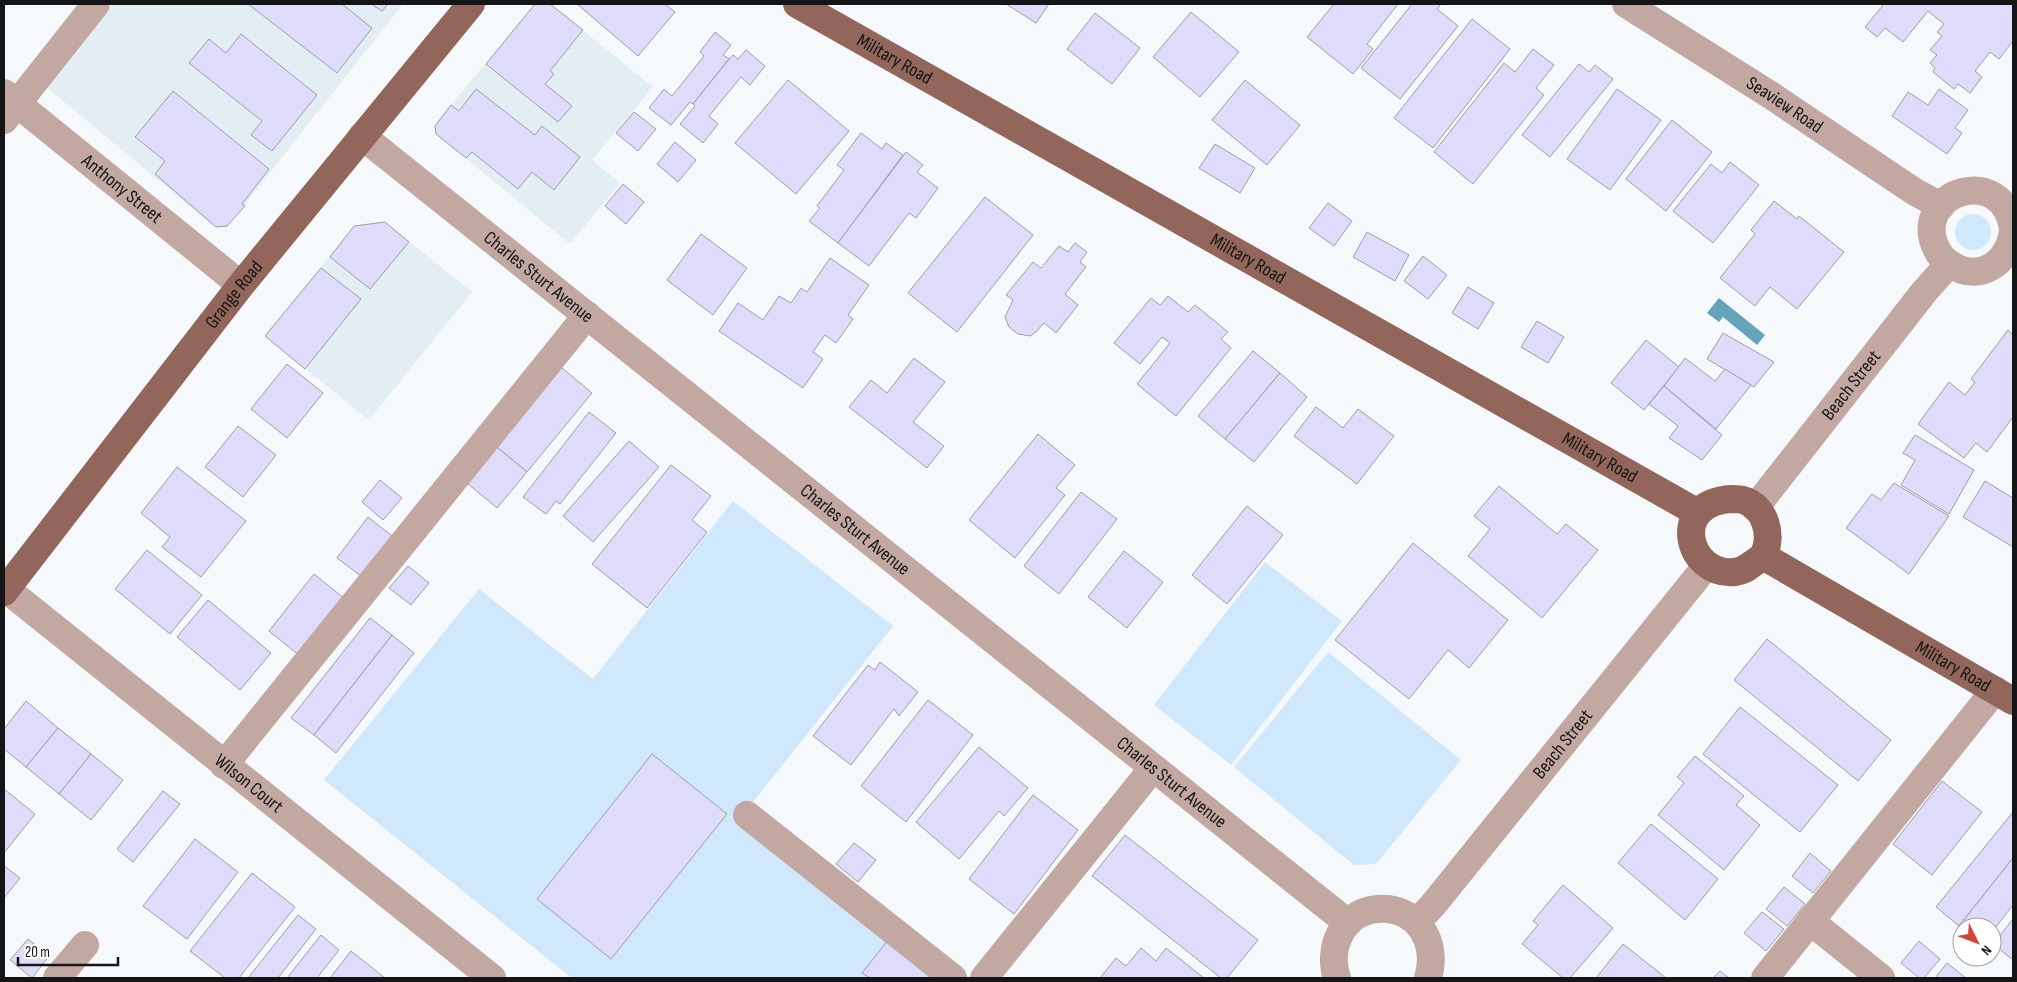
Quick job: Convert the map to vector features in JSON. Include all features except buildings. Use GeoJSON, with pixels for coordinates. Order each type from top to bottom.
{"type":"FeatureCollection","features":[{"type":"Feature","properties":{"kind":"main road","name":"Grange Road"},"geometry":{"type":"LineString","coordinates":[[5,590],[242,285],[471,4]]}},
{"type":"Feature","properties":{"kind":"main road","name":"Military Road"},"geometry":{"type":"LineString","coordinates":[[797,4],[1698,513]]}},
{"type":"Feature","properties":{"kind":"main road"},"geometry":{"type":"LineString","coordinates":[[1720,500],[1744,500],[1755,508],[1766,521],[1768,538],[1763,556],[1746,570],[1734,572],[1718,571],[1707,565],[1696,552],[1691,540],[1691,527],[1698,513],[1705,505],[1720,500]]}},
{"type":"Feature","properties":{"kind":"main road","name":"Military Road"},"geometry":{"type":"LineString","coordinates":[[1763,556],[2004,695]]}},
{"type":"Feature","properties":{"kind":"street"},"geometry":{"type":"LineString","coordinates":[[8,105],[96,4]]}},
{"type":"Feature","properties":{"kind":"street","name":"Seaview Road"},"geometry":{"type":"LineString","coordinates":[[1626,4],[1775,98],[1915,192],[1941,206]]}},
{"type":"Feature","properties":{"kind":"street","name":"Anthony Street"},"geometry":{"type":"LineString","coordinates":[[8,105],[242,285]]}},
{"type":"Feature","properties":{"kind":"street","name":"Charles Sturt Avenue"},"geometry":{"type":"LineString","coordinates":[[362,136],[1348,923]]}},
{"type":"Feature","properties":{"kind":"street"},"geometry":{"type":"LineString","coordinates":[[1973,190],[1986,192],[2001,202],[2012,233],[2000,261],[1991,267],[1980,270],[1964,270],[1949,264],[1938,252],[1932,236],[1935,215],[1941,206],[1950,197],[1961,192],[1973,190]]}},
{"type":"Feature","properties":{"kind":"street","name":"Beach Street"},"geometry":{"type":"LineString","coordinates":[[1755,508],[1924,292],[1949,264]]}},
{"type":"Feature","properties":{"kind":"street"},"geometry":{"type":"LineString","coordinates":[[224,765],[587,315]]}},
{"type":"Feature","properties":{"kind":"street","name":"Beach Street"},"geometry":{"type":"LineString","coordinates":[[1416,922],[1433,905],[1707,565]]}},
{"type":"Feature","properties":{"kind":"street","name":"Wilson Court"},"geometry":{"type":"LineString","coordinates":[[5,590],[492,978]]}},
{"type":"Feature","properties":{"kind":"street"},"geometry":{"type":"LineString","coordinates":[[1765,978],[1810,921],[2004,695]]}},
{"type":"Feature","properties":{"kind":"street"},"geometry":{"type":"LineString","coordinates":[[984,978],[1153,768]]}},
{"type":"Feature","properties":{"kind":"street"},"geometry":{"type":"LineString","coordinates":[[747,815],[952,978]]}},
{"type":"Feature","properties":{"kind":"street"},"geometry":{"type":"LineString","coordinates":[[1337,978],[1333,967],[1334,951],[1338,936],[1348,923],[1361,914],[1375,909],[1390,910],[1404,914],[1416,922],[1426,934],[1431,948],[1432,963],[1428,978]]}},
{"type":"Feature","properties":{"kind":"street"},"geometry":{"type":"LineString","coordinates":[[1810,921],[1881,978]]}},
{"type":"Feature","properties":{"kind":"street"},"geometry":{"type":"LineString","coordinates":[[57,978],[85,945]]}},
{"type":"Feature","properties":{"kind":"shaded area"},"geometry":{"type":"Polygon","coordinates":[[[113,4],[403,4],[227,227],[216,228],[46,87],[113,4]]]}},
{"type":"Feature","properties":{"kind":"shaded area"},"geometry":{"type":"Polygon","coordinates":[[[535,4],[550,4],[653,87],[592,160],[620,183],[570,244],[436,134],[435,130],[435,126],[451,105],[535,4]]]}},
{"type":"Feature","properties":{"kind":"shaded area"},"geometry":{"type":"Polygon","coordinates":[[[1973,214],[1980,215],[1986,219],[1990,225],[1990,239],[1986,245],[1980,249],[1973,250],[1966,249],[1960,245],[1956,239],[1955,232],[1956,225],[1960,219],[1966,215],[1973,214]]]}},
{"type":"Feature","properties":{"kind":"shaded area"},"geometry":{"type":"Polygon","coordinates":[[[385,222],[472,292],[369,420],[265,336],[354,226],[385,222]]]}},
{"type":"Feature","properties":{"kind":"shaded area"},"geometry":{"type":"Polygon","coordinates":[[[733,501],[893,626],[738,821],[935,978],[572,978],[324,780],[479,589],[593,679],[733,501]]]}},
{"type":"Feature","properties":{"kind":"shaded area"},"geometry":{"type":"Polygon","coordinates":[[[1265,562],[1342,621],[1231,765],[1154,705],[1265,562]]]}},
{"type":"Feature","properties":{"kind":"shaded area"},"geometry":{"type":"Polygon","coordinates":[[[1328,652],[1461,760],[1376,864],[1354,865],[1234,767],[1328,652]]]}},
{"type":"Feature","properties":{"kind":"water"},"geometry":{"type":"Polygon","coordinates":[[[1719,298],[1765,335],[1757,345],[1723,317],[1719,322],[1707,313],[1719,298]]]}}]}
